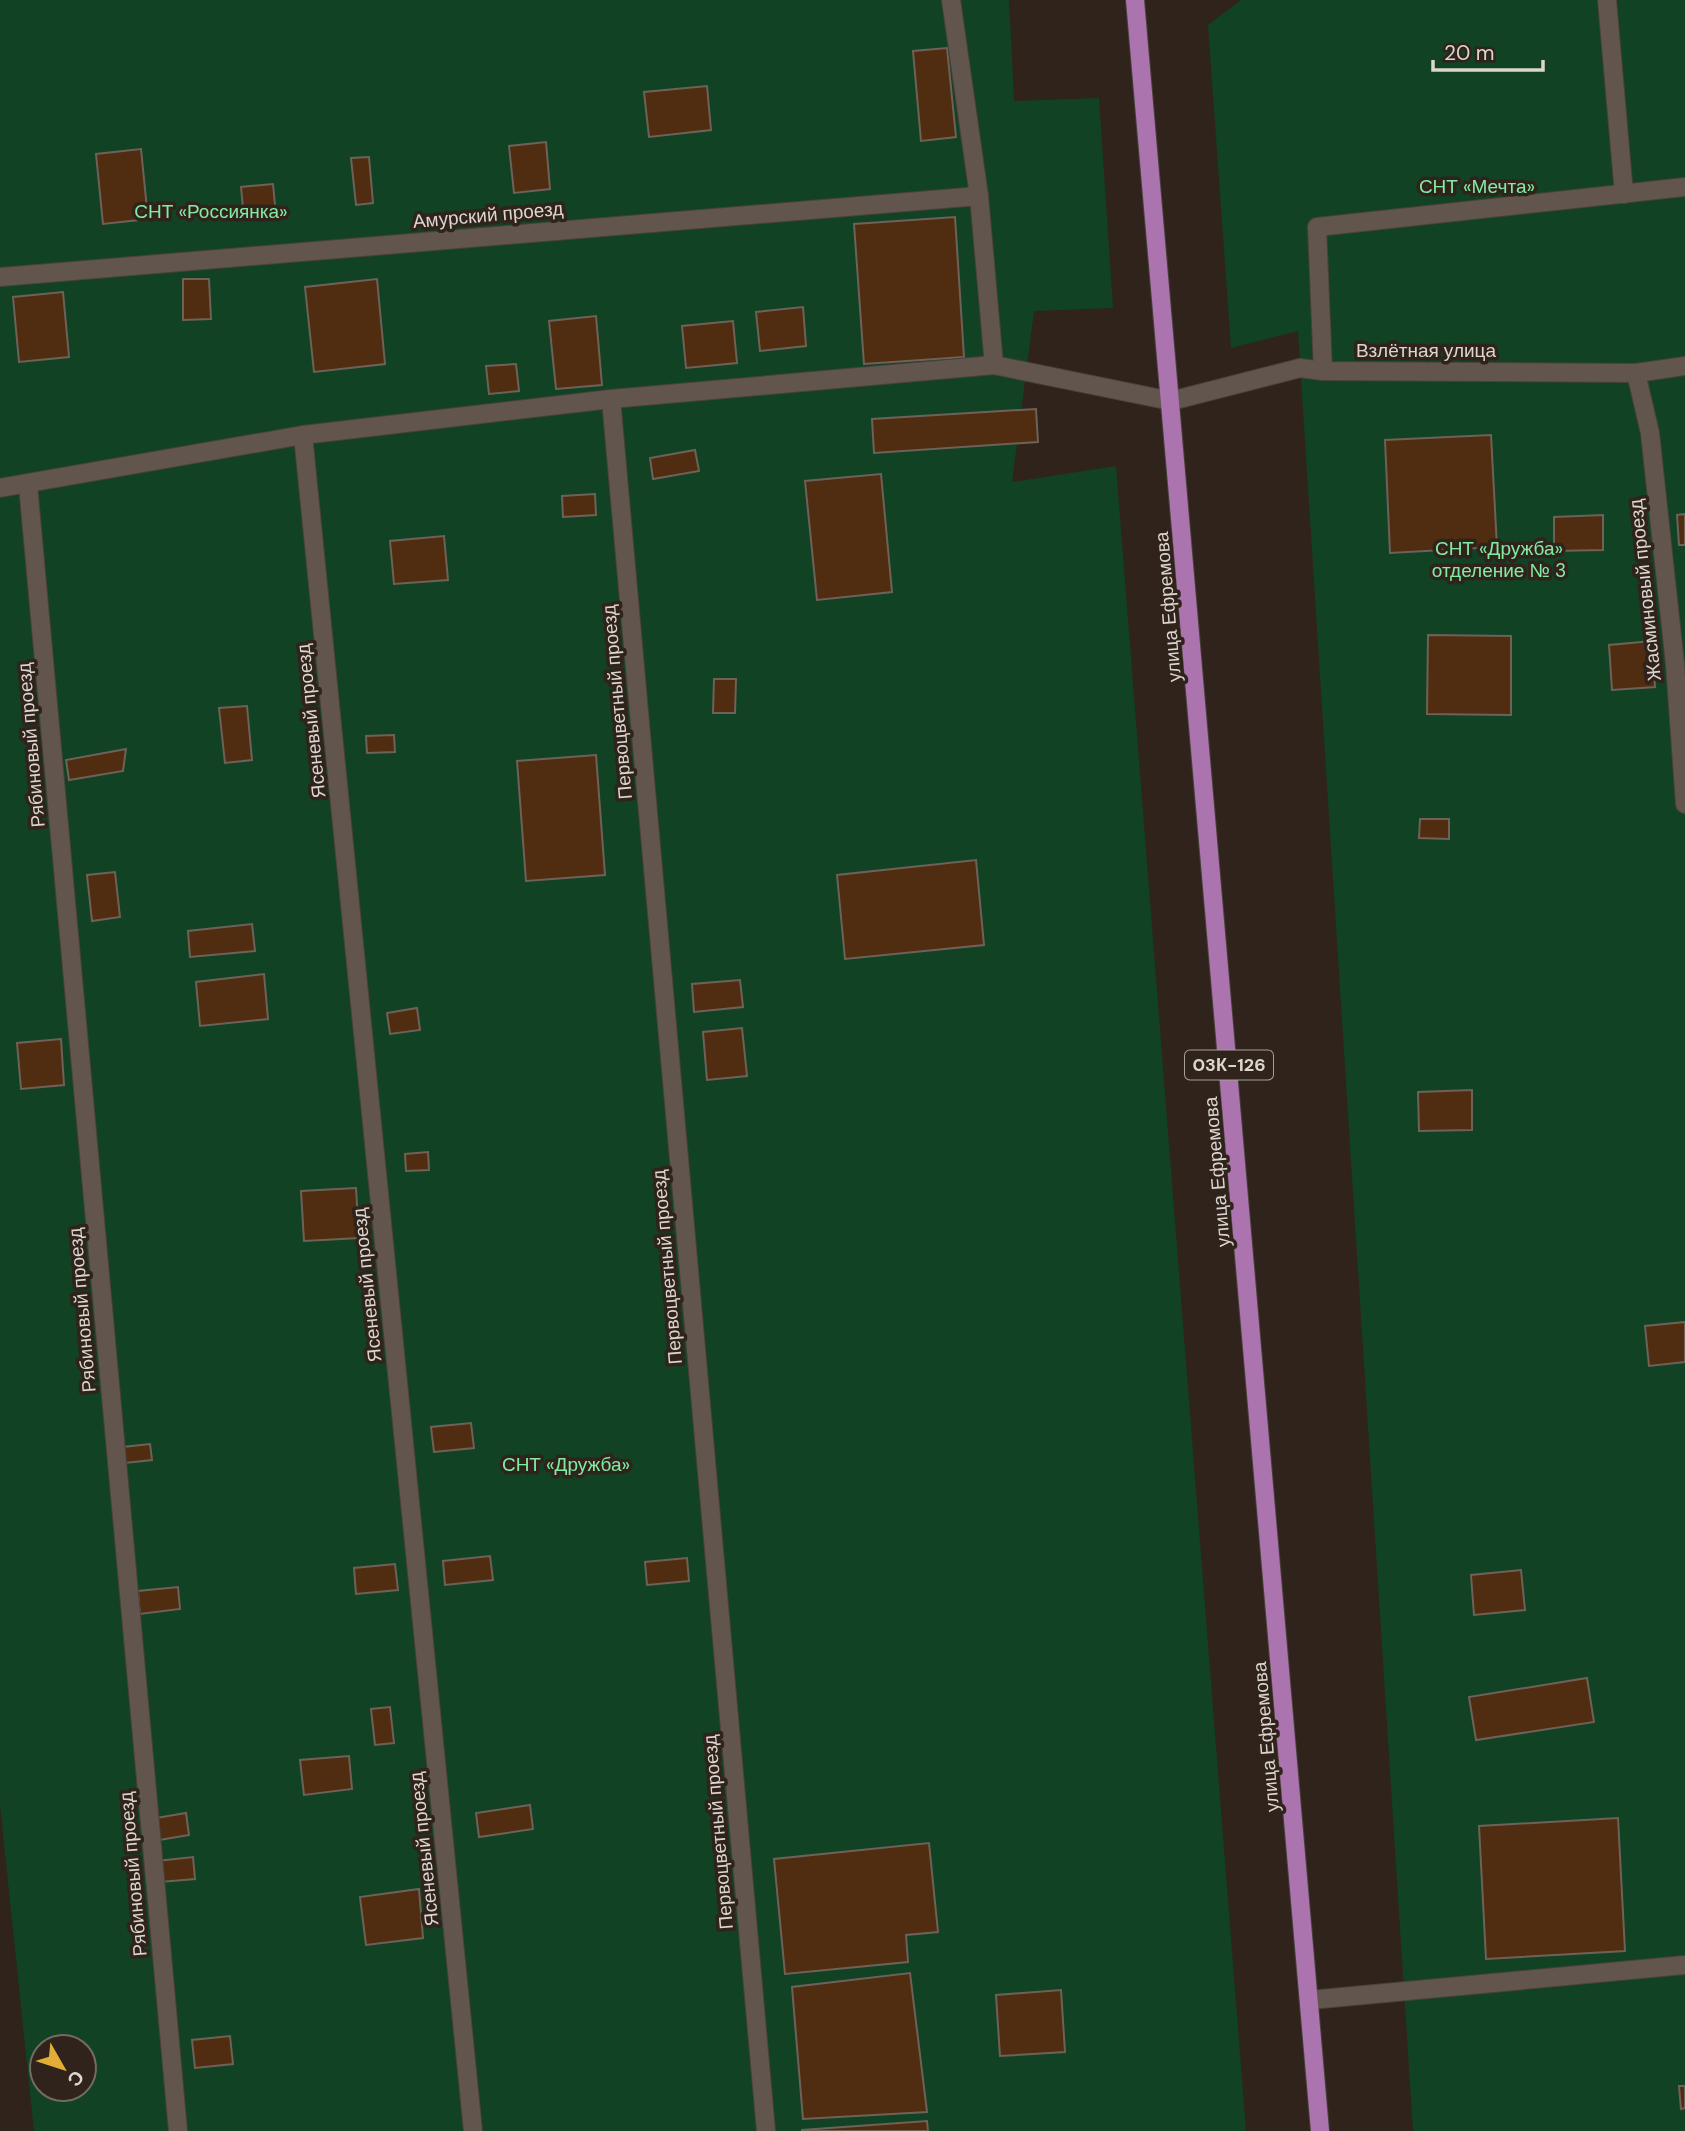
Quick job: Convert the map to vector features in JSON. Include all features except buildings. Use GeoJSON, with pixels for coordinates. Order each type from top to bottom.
{"type":"FeatureCollection","features":[{"type":"Feature","properties":{"kind":"main road","name":"улица Ефремова"},"geometry":{"type":"LineString","coordinates":[[1135,0],[1320,2131]]}},
{"type":"Feature","properties":{"kind":"street"},"geometry":{"type":"LineString","coordinates":[[951,0],[979,196],[995,365]]}},
{"type":"Feature","properties":{"kind":"street"},"geometry":{"type":"LineString","coordinates":[[1607,0],[1624,194]]}},
{"type":"Feature","properties":{"kind":"street"},"geometry":{"type":"LineString","coordinates":[[1323,371],[1317,228],[1685,187]]}},
{"type":"Feature","properties":{"kind":"street","name":"Амурский проезд"},"geometry":{"type":"LineString","coordinates":[[0,276],[979,196]]}},
{"type":"Feature","properties":{"kind":"street"},"geometry":{"type":"LineString","coordinates":[[0,488],[303,435],[611,399],[995,365],[1171,401]]}},
{"type":"Feature","properties":{"kind":"street","name":"Взлётная улица"},"geometry":{"type":"LineString","coordinates":[[1171,401],[1300,368],[1323,371],[1636,373],[1685,366]]}},
{"type":"Feature","properties":{"kind":"street","name":"Жасминовый проезд"},"geometry":{"type":"LineString","coordinates":[[1636,373],[1650,433],[1675,664],[1685,804]]}},
{"type":"Feature","properties":{"kind":"street","name":"Первоцветный проезд"},"geometry":{"type":"LineString","coordinates":[[611,399],[766,2131]]}},
{"type":"Feature","properties":{"kind":"street","name":"Ясеневый проезд"},"geometry":{"type":"LineString","coordinates":[[303,435],[473,2131]]}},
{"type":"Feature","properties":{"kind":"street","name":"Рябиновый проезд"},"geometry":{"type":"LineString","coordinates":[[28,485],[178,2131]]}},
{"type":"Feature","properties":{"kind":"street"},"geometry":{"type":"LineString","coordinates":[[1310,2000],[1685,1965]]}},
{"type":"Feature","properties":{"kind":"green space","name":"СНТ «Дружба»"},"geometry":{"type":"Polygon","coordinates":[[[0,0],[1009,0],[1014,101],[1099,98],[1113,308],[1034,311],[1012,482],[1116,466],[1246,2131],[34,2131],[31,2103],[98,2103],[98,2033],[28,2033],[28,2073],[0,1805],[0,0]]]}},
{"type":"Feature","properties":{"kind":"green space","name":"СНТ «Дружба» отделение № 3"},"geometry":{"type":"Polygon","coordinates":[[[1241,0],[1685,0],[1685,2131],[1413,2131],[1298,331],[1231,348],[1208,25],[1241,0]]]}},
{"type":"Feature","properties":{"kind":"park label","name":"СНТ «Мечта»"},"geometry":{"type":"Point","coordinates":[1477,186]}},
{"type":"Feature","properties":{"kind":"park label","name":"СНТ «Россиянка»"},"geometry":{"type":"Point","coordinates":[211,211]}}]}
